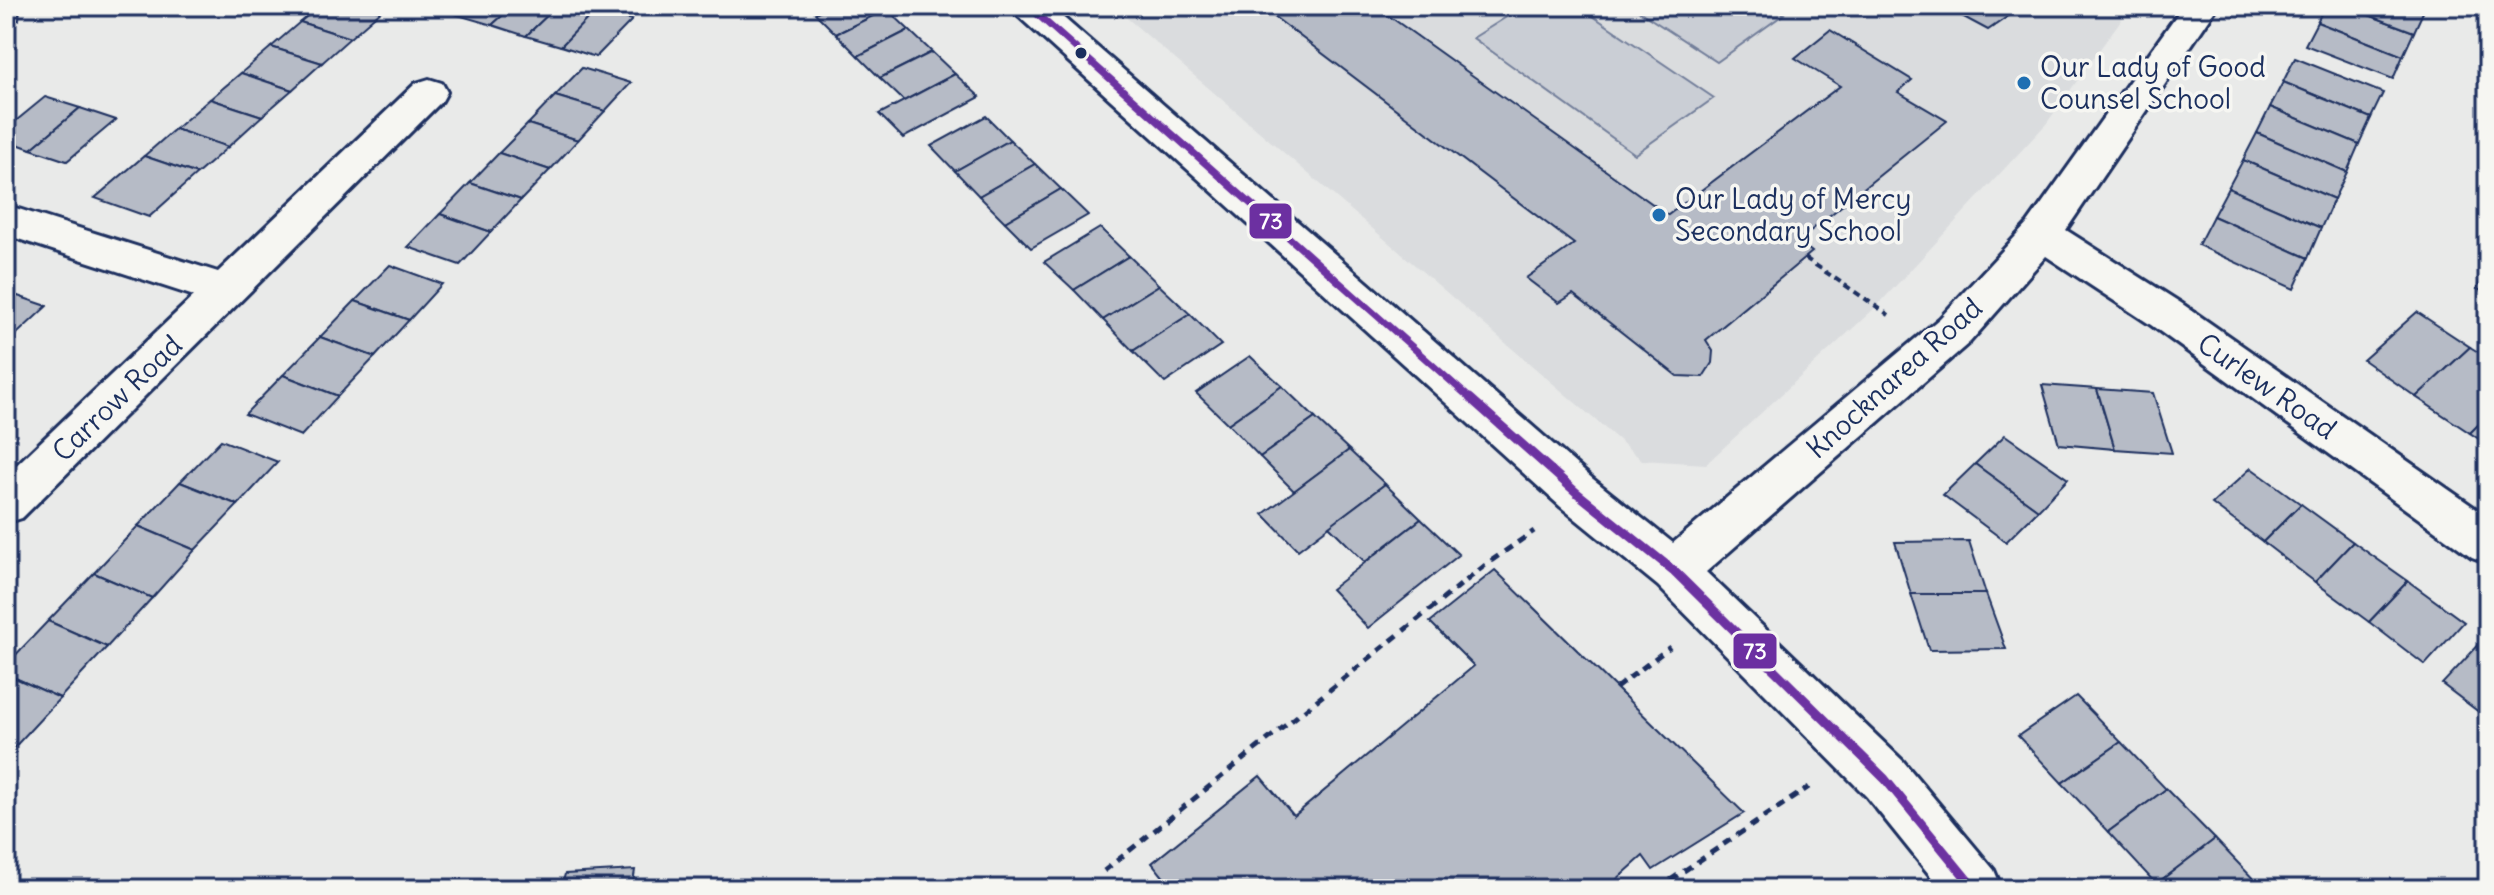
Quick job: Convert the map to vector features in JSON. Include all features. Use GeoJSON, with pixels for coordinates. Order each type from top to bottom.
{"type":"FeatureCollection","features":[{"type":"Feature","properties":{"kind":"street"},"geometry":{"type":"LineString","coordinates":[[1028,6],[1577,493],[1674,571],[1885,779],[1975,889]]}},
{"type":"Feature","properties":{"kind":"street","name":"Knocknarea Road"},"geometry":{"type":"LineString","coordinates":[[1674,571],[1936,346],[2042,234],[2201,6]]}},
{"type":"Feature","properties":{"kind":"street","name":"Carrow Road"},"geometry":{"type":"LineString","coordinates":[[6,504],[429,92]]}},
{"type":"Feature","properties":{"kind":"street"},"geometry":{"type":"LineString","coordinates":[[6,220],[228,291]]}},
{"type":"Feature","properties":{"kind":"street","name":"Curlew Road"},"geometry":{"type":"LineString","coordinates":[[2042,234],[2166,314],[2488,543]]}},
{"type":"Feature","properties":{"kind":"path"},"geometry":{"type":"LineString","coordinates":[[1805,258],[1936,346]]}},
{"type":"Feature","properties":{"kind":"path"},"geometry":{"type":"LineString","coordinates":[[1104,871],[1488,563],[1544,524],[1577,493]]}},
{"type":"Feature","properties":{"kind":"path"},"geometry":{"type":"LineString","coordinates":[[1616,688],[1674,644]]}},
{"type":"Feature","properties":{"kind":"path"},"geometry":{"type":"LineString","coordinates":[[1657,889],[1858,753]]}},
{"type":"Feature","properties":{"kind":"shaded area","name":"Our Lady of Mercy Secondary School"},"geometry":{"type":"Polygon","coordinates":[[[1113,6],[2131,6],[2046,124],[1877,306],[1706,464],[1642,460],[1113,6]]]}},
{"type":"Feature","properties":{"kind":"shaded area"},"geometry":{"type":"Polygon","coordinates":[[[1524,6],[1578,6],[1714,98],[1635,154],[1473,38],[1524,6]]]}},
{"type":"Feature","properties":{"kind":"shaded area"},"geometry":{"type":"Polygon","coordinates":[[[1631,6],[1770,6],[1784,14],[1717,62],[1631,6]]]}},
{"type":"Feature","properties":{"kind":"building"},"geometry":{"type":"Polygon","coordinates":[[[6,6],[20,6],[19,20],[6,23],[6,6]]]}},
{"type":"Feature","properties":{"kind":"building"},"geometry":{"type":"Polygon","coordinates":[[[319,6],[366,6],[381,11],[350,38],[300,22],[319,6]]]}},
{"type":"Feature","properties":{"kind":"building"},"geometry":{"type":"Polygon","coordinates":[[[427,6],[468,6],[458,15],[427,6]]]}},
{"type":"Feature","properties":{"kind":"building"},"geometry":{"type":"Polygon","coordinates":[[[468,6],[513,6],[492,25],[458,15],[468,6]]]}},
{"type":"Feature","properties":{"kind":"building"},"geometry":{"type":"Polygon","coordinates":[[[513,6],[557,6],[526,36],[492,25],[513,6]]]}},
{"type":"Feature","properties":{"kind":"building"},"geometry":{"type":"Polygon","coordinates":[[[557,6],[582,6],[596,10],[561,46],[526,36],[557,6]]]}},
{"type":"Feature","properties":{"kind":"building"},"geometry":{"type":"Polygon","coordinates":[[[829,6],[884,6],[887,9],[836,34],[815,13],[829,6]]]}},
{"type":"Feature","properties":{"kind":"building"},"geometry":{"type":"Polygon","coordinates":[[[1260,6],[1375,6],[1668,215],[1840,86],[1795,58],[1830,30],[1912,80],[1898,92],[1947,121],[1798,241],[1812,252],[1706,340],[1713,351],[1712,363],[1703,377],[1677,376],[1573,294],[1559,303],[1526,278],[1574,244],[1260,6]]]}},
{"type":"Feature","properties":{"kind":"building"},"geometry":{"type":"Polygon","coordinates":[[[1947,6],[2023,6],[1988,30],[1947,6]]]}},
{"type":"Feature","properties":{"kind":"building"},"geometry":{"type":"Polygon","coordinates":[[[2325,6],[2345,6],[2414,32],[2403,56],[2317,22],[2325,6]]]}},
{"type":"Feature","properties":{"kind":"building"},"geometry":{"type":"Polygon","coordinates":[[[2345,6],[2413,6],[2424,10],[2414,32],[2345,6]]]}},
{"type":"Feature","properties":{"kind":"building"},"geometry":{"type":"Polygon","coordinates":[[[887,9],[909,30],[858,56],[836,34],[887,9]]]}},
{"type":"Feature","properties":{"kind":"building"},"geometry":{"type":"Polygon","coordinates":[[[596,10],[632,20],[596,57],[561,46],[596,10]]]}},
{"type":"Feature","properties":{"kind":"building"},"geometry":{"type":"Polygon","coordinates":[[[300,22],[350,38],[322,63],[271,47],[300,22]]]}},
{"type":"Feature","properties":{"kind":"building"},"geometry":{"type":"Polygon","coordinates":[[[2317,22],[2403,56],[2393,79],[2305,45],[2317,22]]]}},
{"type":"Feature","properties":{"kind":"building"},"geometry":{"type":"Polygon","coordinates":[[[909,30],[932,52],[880,78],[858,56],[909,30]]]}},
{"type":"Feature","properties":{"kind":"building"},"geometry":{"type":"Polygon","coordinates":[[[271,47],[322,63],[292,90],[241,73],[271,47]]]}},
{"type":"Feature","properties":{"kind":"building"},"geometry":{"type":"Polygon","coordinates":[[[932,52],[955,74],[904,101],[880,78],[932,52]]]}},
{"type":"Feature","properties":{"kind":"building"},"geometry":{"type":"Polygon","coordinates":[[[2295,58],[2383,93],[2371,118],[2283,82],[2295,58]]]}},
{"type":"Feature","properties":{"kind":"building"},"geometry":{"type":"Polygon","coordinates":[[[582,68],[631,83],[605,111],[555,96],[582,68]]]}},
{"type":"Feature","properties":{"kind":"building"},"geometry":{"type":"Polygon","coordinates":[[[241,73],[292,90],[262,116],[210,99],[241,73]]]}},
{"type":"Feature","properties":{"kind":"building"},"geometry":{"type":"Polygon","coordinates":[[[955,74],[980,97],[903,138],[879,114],[955,74]]]}},
{"type":"Feature","properties":{"kind":"building"},"geometry":{"type":"Polygon","coordinates":[[[2283,82],[2371,118],[2359,144],[2270,107],[2283,82]]]}},
{"type":"Feature","properties":{"kind":"building"},"geometry":{"type":"Polygon","coordinates":[[[555,96],[605,111],[578,140],[528,124],[555,96]]]}},
{"type":"Feature","properties":{"kind":"building"},"geometry":{"type":"Polygon","coordinates":[[[45,97],[80,108],[31,149],[6,140],[6,129],[45,97]]]}},
{"type":"Feature","properties":{"kind":"building"},"geometry":{"type":"Polygon","coordinates":[[[210,99],[262,116],[228,147],[175,129],[210,99]]]}},
{"type":"Feature","properties":{"kind":"building"},"geometry":{"type":"Polygon","coordinates":[[[2270,107],[2359,144],[2347,172],[2257,133],[2270,107]]]}},
{"type":"Feature","properties":{"kind":"building"},"geometry":{"type":"Polygon","coordinates":[[[80,108],[116,120],[67,161],[31,149],[80,108]]]}},
{"type":"Feature","properties":{"kind":"building"},"geometry":{"type":"Polygon","coordinates":[[[986,116],[1010,140],[955,171],[931,146],[986,116]]]}},
{"type":"Feature","properties":{"kind":"building"},"geometry":{"type":"Polygon","coordinates":[[[528,124],[578,140],[550,170],[499,153],[528,124]]]}},
{"type":"Feature","properties":{"kind":"building"},"geometry":{"type":"Polygon","coordinates":[[[175,129],[228,147],[197,174],[144,156],[175,129]]]}},
{"type":"Feature","properties":{"kind":"building"},"geometry":{"type":"Polygon","coordinates":[[[2257,133],[2347,172],[2334,199],[2243,160],[2257,133]]]}},
{"type":"Feature","properties":{"kind":"building"},"geometry":{"type":"Polygon","coordinates":[[[1010,140],[1035,164],[979,196],[955,171],[1010,140]]]}},
{"type":"Feature","properties":{"kind":"building"},"geometry":{"type":"Polygon","coordinates":[[[499,153],[550,170],[521,200],[470,183],[499,153]]]}},
{"type":"Feature","properties":{"kind":"building"},"geometry":{"type":"Polygon","coordinates":[[[144,156],[197,174],[149,217],[95,198],[144,156]]]}},
{"type":"Feature","properties":{"kind":"building"},"geometry":{"type":"Polygon","coordinates":[[[2243,160],[2334,199],[2321,228],[2228,188],[2243,160]]]}},
{"type":"Feature","properties":{"kind":"building"},"geometry":{"type":"Polygon","coordinates":[[[1035,164],[1061,189],[1005,222],[979,196],[1035,164]]]}},
{"type":"Feature","properties":{"kind":"building"},"geometry":{"type":"Polygon","coordinates":[[[470,183],[521,200],[491,232],[440,214],[470,183]]]}},
{"type":"Feature","properties":{"kind":"building"},"geometry":{"type":"Polygon","coordinates":[[[2228,188],[2321,228],[2308,258],[2213,216],[2228,188]]]}},
{"type":"Feature","properties":{"kind":"building"},"geometry":{"type":"Polygon","coordinates":[[[1061,189],[1088,215],[1031,248],[1005,222],[1061,189]]]}},
{"type":"Feature","properties":{"kind":"building"},"geometry":{"type":"Polygon","coordinates":[[[440,214],[491,232],[460,265],[408,247],[440,214]]]}},
{"type":"Feature","properties":{"kind":"building"},"geometry":{"type":"Polygon","coordinates":[[[2213,216],[2308,258],[2294,289],[2198,245],[2213,216]]]}},
{"type":"Feature","properties":{"kind":"building"},"geometry":{"type":"Polygon","coordinates":[[[1100,228],[1129,256],[1074,290],[1044,262],[1100,228]]]}},
{"type":"Feature","properties":{"kind":"building"},"geometry":{"type":"Polygon","coordinates":[[[1129,256],[1159,285],[1103,320],[1074,290],[1129,256]]]}},
{"type":"Feature","properties":{"kind":"building"},"geometry":{"type":"Polygon","coordinates":[[[2488,259],[2488,294],[2477,289],[2488,259]]]}},
{"type":"Feature","properties":{"kind":"building"},"geometry":{"type":"Polygon","coordinates":[[[390,265],[442,284],[409,320],[355,301],[390,265]]]}},
{"type":"Feature","properties":{"kind":"building"},"geometry":{"type":"Polygon","coordinates":[[[1159,285],[1190,314],[1133,351],[1103,320],[1159,285]]]}},
{"type":"Feature","properties":{"kind":"building"},"geometry":{"type":"Polygon","coordinates":[[[6,292],[47,306],[6,344],[6,292]]]}},
{"type":"Feature","properties":{"kind":"building"},"geometry":{"type":"Polygon","coordinates":[[[355,301],[409,320],[375,357],[320,337],[355,301]]]}},
{"type":"Feature","properties":{"kind":"building"},"geometry":{"type":"Polygon","coordinates":[[[2417,312],[2470,347],[2416,397],[2363,360],[2417,312]]]}},
{"type":"Feature","properties":{"kind":"building"},"geometry":{"type":"Polygon","coordinates":[[[1190,314],[1221,345],[1165,383],[1133,351],[1190,314]]]}},
{"type":"Feature","properties":{"kind":"building"},"geometry":{"type":"Polygon","coordinates":[[[320,337],[375,357],[338,396],[283,375],[320,337]]]}},
{"type":"Feature","properties":{"kind":"building"},"geometry":{"type":"Polygon","coordinates":[[[2470,347],[2488,358],[2488,415],[2470,433],[2416,397],[2470,347]]]}},
{"type":"Feature","properties":{"kind":"building"},"geometry":{"type":"Polygon","coordinates":[[[1250,356],[1282,386],[1228,424],[1196,393],[1250,356]]]}},
{"type":"Feature","properties":{"kind":"building"},"geometry":{"type":"Polygon","coordinates":[[[283,375],[338,396],[301,436],[245,414],[283,375]]]}},
{"type":"Feature","properties":{"kind":"building"},"geometry":{"type":"Polygon","coordinates":[[[2042,385],[2097,389],[2115,449],[2059,444],[2042,385]]]}},
{"type":"Feature","properties":{"kind":"building"},"geometry":{"type":"Polygon","coordinates":[[[1282,386],[1315,418],[1260,457],[1228,424],[1282,386]]]}},
{"type":"Feature","properties":{"kind":"building"},"geometry":{"type":"Polygon","coordinates":[[[2097,389],[2153,393],[2172,453],[2115,449],[2097,389]]]}},
{"type":"Feature","properties":{"kind":"building"},"geometry":{"type":"Polygon","coordinates":[[[2488,415],[2488,445],[2470,433],[2488,415]]]}},
{"type":"Feature","properties":{"kind":"building"},"geometry":{"type":"Polygon","coordinates":[[[1315,418],[1349,450],[1294,491],[1260,457],[1315,418]]]}},
{"type":"Feature","properties":{"kind":"building"},"geometry":{"type":"Polygon","coordinates":[[[2005,435],[2068,479],[2038,510],[1975,464],[2005,435]]]}},
{"type":"Feature","properties":{"kind":"building"},"geometry":{"type":"Polygon","coordinates":[[[221,440],[278,462],[238,505],[180,482],[221,440]]]}},
{"type":"Feature","properties":{"kind":"building"},"geometry":{"type":"Polygon","coordinates":[[[1349,450],[1385,484],[1298,550],[1263,514],[1349,450]]]}},
{"type":"Feature","properties":{"kind":"building"},"geometry":{"type":"Polygon","coordinates":[[[1975,464],[2038,510],[2006,542],[1943,495],[1975,464]]]}},
{"type":"Feature","properties":{"kind":"building"},"geometry":{"type":"Polygon","coordinates":[[[2251,468],[2301,504],[2263,542],[2212,504],[2251,468]]]}},
{"type":"Feature","properties":{"kind":"building"},"geometry":{"type":"Polygon","coordinates":[[[180,482],[238,505],[195,550],[138,526],[180,482]]]}},
{"type":"Feature","properties":{"kind":"building"},"geometry":{"type":"Polygon","coordinates":[[[1385,484],[1421,519],[1365,562],[1329,526],[1385,484]]]}},
{"type":"Feature","properties":{"kind":"building"},"geometry":{"type":"Polygon","coordinates":[[[2301,504],[2353,542],[2315,582],[2263,542],[2301,504]]]}},
{"type":"Feature","properties":{"kind":"building"},"geometry":{"type":"Polygon","coordinates":[[[1421,519],[1459,555],[1368,628],[1331,589],[1421,519]]]}},
{"type":"Feature","properties":{"kind":"building"},"geometry":{"type":"Polygon","coordinates":[[[138,526],[195,550],[152,598],[94,573],[138,526]]]}},
{"type":"Feature","properties":{"kind":"building"},"geometry":{"type":"Polygon","coordinates":[[[1969,541],[1986,594],[1911,594],[1895,542],[1969,541]]]}},
{"type":"Feature","properties":{"kind":"building"},"geometry":{"type":"Polygon","coordinates":[[[2353,542],[2408,581],[2369,622],[2315,582],[2353,542]]]}},
{"type":"Feature","properties":{"kind":"building"},"geometry":{"type":"Polygon","coordinates":[[[1495,570],[1744,813],[1653,870],[1643,856],[1606,889],[1173,889],[1152,863],[1260,776],[1294,816],[1474,666],[1430,622],[1495,570]]]}},
{"type":"Feature","properties":{"kind":"building"},"geometry":{"type":"Polygon","coordinates":[[[94,573],[152,598],[107,647],[48,621],[94,573]]]}},
{"type":"Feature","properties":{"kind":"building"},"geometry":{"type":"Polygon","coordinates":[[[2408,581],[2464,622],[2425,665],[2369,622],[2408,581]]]}},
{"type":"Feature","properties":{"kind":"building"},"geometry":{"type":"Polygon","coordinates":[[[1911,594],[1986,594],[2006,649],[1929,650],[1911,594]]]}},
{"type":"Feature","properties":{"kind":"building"},"geometry":{"type":"Polygon","coordinates":[[[48,621],[107,647],[60,698],[6,674],[6,665],[48,621]]]}},
{"type":"Feature","properties":{"kind":"building"},"geometry":{"type":"Polygon","coordinates":[[[2488,638],[2488,719],[2442,684],[2488,638]]]}},
{"type":"Feature","properties":{"kind":"building"},"geometry":{"type":"Polygon","coordinates":[[[6,674],[60,698],[10,752],[6,750],[6,674]]]}},
{"type":"Feature","properties":{"kind":"building"},"geometry":{"type":"Polygon","coordinates":[[[2076,696],[2121,742],[2062,783],[2018,736],[2076,696]]]}},
{"type":"Feature","properties":{"kind":"building"},"geometry":{"type":"Polygon","coordinates":[[[2121,742],[2166,789],[2108,832],[2062,783],[2121,742]]]}},
{"type":"Feature","properties":{"kind":"building"},"geometry":{"type":"Polygon","coordinates":[[[2166,789],[2215,839],[2156,884],[2108,832],[2166,789]]]}},
{"type":"Feature","properties":{"kind":"building"},"geometry":{"type":"Polygon","coordinates":[[[2215,839],[2263,889],[2161,889],[2156,884],[2215,839]]]}},
{"type":"Feature","properties":{"kind":"building"},"geometry":{"type":"Polygon","coordinates":[[[635,870],[632,889],[561,889],[565,874],[635,870]]]}},
{"type":"Feature","properties":{"kind":"building"},"geometry":{"type":"Polygon","coordinates":[[[869,883],[869,889],[792,889],[792,888],[869,883]]]}},
{"type":"Feature","properties":{"kind":"transit line","name":"73"},"geometry":{"type":"LineString","coordinates":[[1028,6],[1577,493],[1674,571],[1885,779],[1975,889]]}},
{"type":"Feature","properties":{"kind":"place","name":"Our Lady of Good Counsel School"},"geometry":{"type":"Point","coordinates":[2024,83]}},
{"type":"Feature","properties":{"kind":"place","name":"Our Lady of Mercy Secondary School"},"geometry":{"type":"Point","coordinates":[1659,215]}}]}
